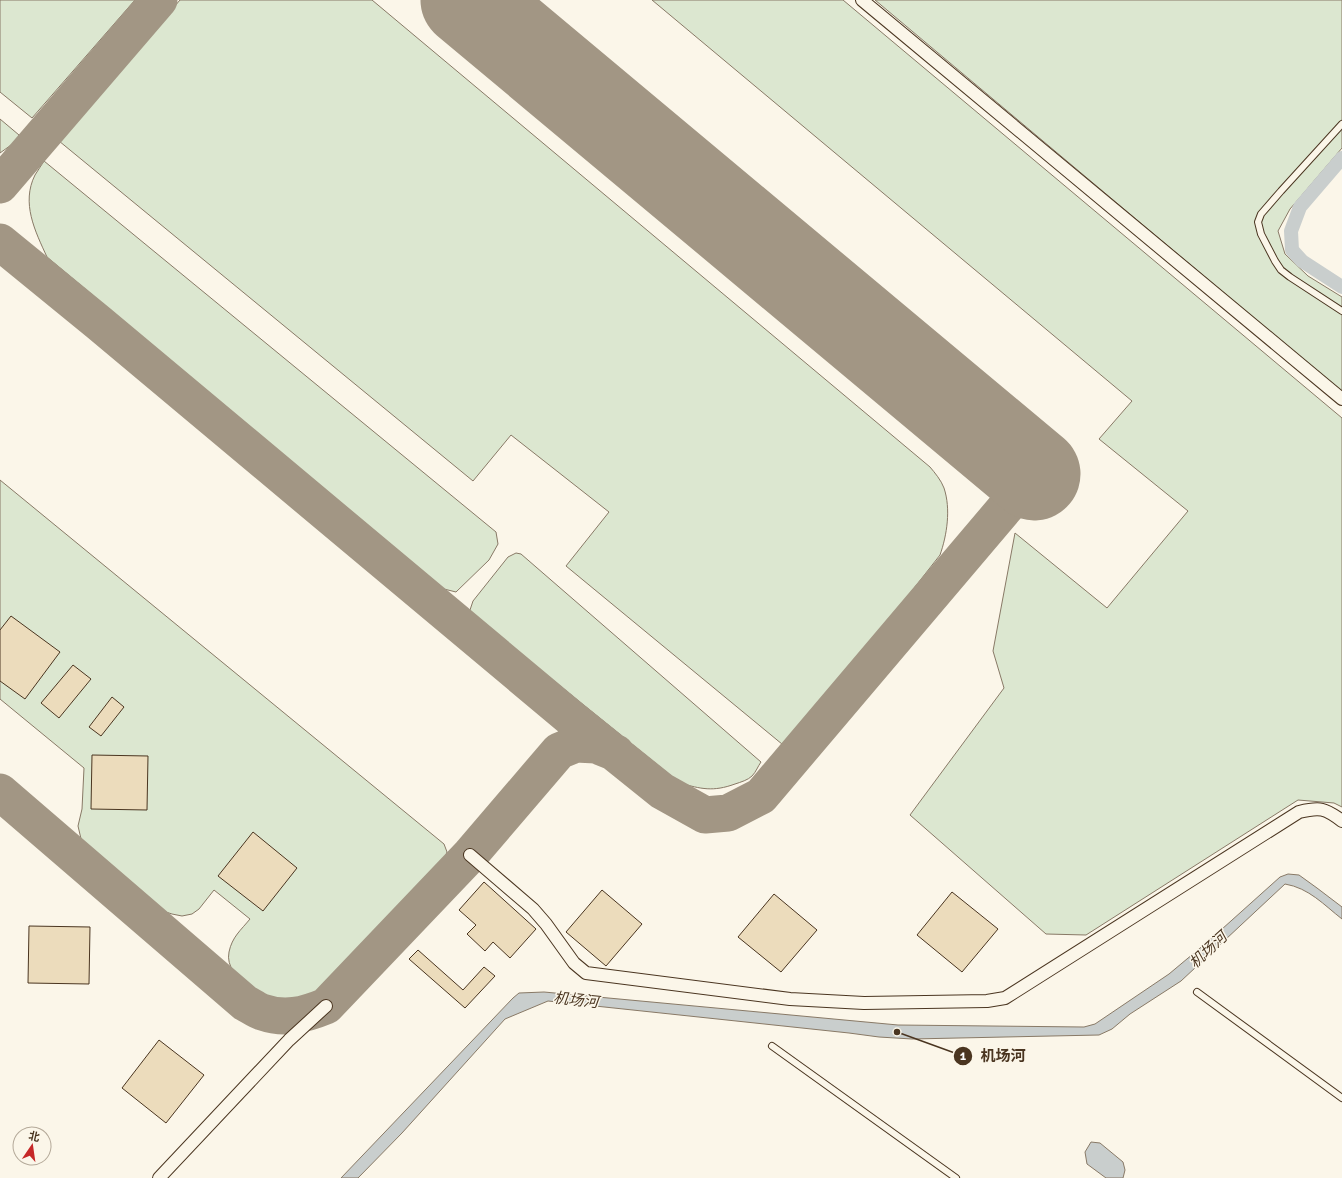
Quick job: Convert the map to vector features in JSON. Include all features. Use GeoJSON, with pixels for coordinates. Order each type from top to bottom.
{"type":"FeatureCollection","features":[{"type":"Feature","properties":{"kind":"street"},"geometry":{"type":"LineString","coordinates":[[862,0],[1342,399]]}},
{"type":"Feature","properties":{"kind":"street"},"geometry":{"type":"LineString","coordinates":[[470,855],[533,909],[546,924],[574,963],[586,974],[790,999],[864,1003],[987,1001],[1005,998],[1299,812],[1317,809],[1328,811],[1342,821]]}},
{"type":"Feature","properties":{"kind":"street"},"geometry":{"type":"LineString","coordinates":[[159,1178],[289,1040],[326,1006]]}},
{"type":"Feature","properties":{"kind":"lane"},"geometry":{"type":"LineString","coordinates":[[1342,124],[1261,214],[1258,222],[1261,234],[1281,270],[1342,311]]}},
{"type":"Feature","properties":{"kind":"lane"},"geometry":{"type":"LineString","coordinates":[[1197,992],[1342,1098]]}},
{"type":"Feature","properties":{"kind":"lane"},"geometry":{"type":"LineString","coordinates":[[772,1046],[956,1178]]}},
{"type":"Feature","properties":{"kind":"green space"},"geometry":{"type":"Polygon","coordinates":[[[0,0],[135,0],[32,118],[0,92],[0,0]]]}},
{"type":"Feature","properties":{"kind":"green space"},"geometry":{"type":"Polygon","coordinates":[[[180,0],[372,0],[930,467],[940,479],[946,496],[948,513],[945,539],[940,555],[788,749],[566,566],[609,512],[511,435],[473,481],[59,141],[180,0]]]}},
{"type":"Feature","properties":{"kind":"green space"},"geometry":{"type":"Polygon","coordinates":[[[652,0],[843,0],[1342,418],[1342,807],[1334,803],[1298,800],[1086,935],[1046,934],[910,815],[1004,688],[993,651],[1015,533],[1107,608],[1188,511],[1099,439],[1132,401],[652,0]]]}},
{"type":"Feature","properties":{"kind":"green space"},"geometry":{"type":"Polygon","coordinates":[[[875,0],[1342,0],[1342,148],[1290,209],[1278,231],[1285,254],[1308,276],[1342,297],[1342,392],[875,0]]]}},
{"type":"Feature","properties":{"kind":"green space"},"geometry":{"type":"Polygon","coordinates":[[[0,119],[19,135],[18,140],[0,153],[0,119]]]}},
{"type":"Feature","properties":{"kind":"green space"},"geometry":{"type":"Polygon","coordinates":[[[44,161],[496,532],[498,544],[489,560],[456,592],[444,589],[47,257],[34,227],[29,206],[31,185],[35,175],[44,161]]]}},
{"type":"Feature","properties":{"kind":"green space"},"geometry":{"type":"Polygon","coordinates":[[[0,480],[444,844],[447,852],[443,863],[329,985],[318,993],[296,1001],[275,999],[263,995],[241,981],[229,962],[229,952],[232,942],[250,919],[214,890],[199,909],[192,914],[182,916],[163,911],[82,843],[78,826],[82,809],[84,768],[0,699],[0,480]]]}},
{"type":"Feature","properties":{"kind":"green space"},"geometry":{"type":"Polygon","coordinates":[[[516,553],[521,554],[761,762],[755,773],[746,780],[713,789],[694,787],[680,783],[475,617],[470,610],[473,601],[508,557],[516,553]]]}},
{"type":"Feature","properties":{"kind":"water"},"geometry":{"type":"Polygon","coordinates":[[[1288,874],[1299,875],[1342,907],[1342,919],[1309,893],[1294,886],[1285,884],[1181,981],[1130,1014],[1112,1029],[1099,1035],[912,1039],[879,1037],[548,1001],[505,1019],[402,1133],[358,1178],[341,1178],[519,993],[544,992],[898,1025],[1084,1027],[1095,1024],[1169,974],[1280,877],[1288,874]]]}},
{"type":"Feature","properties":{"kind":"water"},"geometry":{"type":"Polygon","coordinates":[[[1091,1142],[1100,1143],[1123,1162],[1125,1170],[1123,1178],[1106,1178],[1087,1164],[1085,1152],[1091,1142]]]}},
{"type":"Feature","properties":{"kind":"building"},"geometry":{"type":"Polygon","coordinates":[[[11,616],[60,652],[25,699],[0,681],[0,630],[11,616]]]}},
{"type":"Feature","properties":{"kind":"building"},"geometry":{"type":"Polygon","coordinates":[[[73,665],[91,679],[59,718],[41,703],[73,665]]]}},
{"type":"Feature","properties":{"kind":"building"},"geometry":{"type":"Polygon","coordinates":[[[112,697],[124,707],[101,736],[89,727],[112,697]]]}},
{"type":"Feature","properties":{"kind":"building"},"geometry":{"type":"Polygon","coordinates":[[[92,755],[148,756],[147,810],[91,809],[92,755]]]}},
{"type":"Feature","properties":{"kind":"building"},"geometry":{"type":"Polygon","coordinates":[[[253,832],[297,868],[263,911],[218,876],[253,832]]]}},
{"type":"Feature","properties":{"kind":"building"},"geometry":{"type":"Polygon","coordinates":[[[484,882],[536,929],[510,958],[493,942],[485,951],[467,934],[476,925],[459,910],[484,882]]]}},
{"type":"Feature","properties":{"kind":"building"},"geometry":{"type":"Polygon","coordinates":[[[602,890],[642,924],[606,966],[566,932],[602,890]]]}},
{"type":"Feature","properties":{"kind":"building"},"geometry":{"type":"Polygon","coordinates":[[[952,892],[998,929],[962,972],[917,935],[952,892]]]}},
{"type":"Feature","properties":{"kind":"building"},"geometry":{"type":"Polygon","coordinates":[[[774,894],[817,930],[781,972],[738,937],[774,894]]]}},
{"type":"Feature","properties":{"kind":"building"},"geometry":{"type":"Polygon","coordinates":[[[29,926],[90,927],[89,984],[28,983],[29,926]]]}},
{"type":"Feature","properties":{"kind":"building"},"geometry":{"type":"Polygon","coordinates":[[[418,950],[463,990],[484,967],[495,976],[465,1008],[409,959],[418,950]]]}},
{"type":"Feature","properties":{"kind":"building"},"geometry":{"type":"Polygon","coordinates":[[[159,1040],[204,1075],[166,1123],[122,1088],[159,1040]]]}},
{"type":"Feature","properties":{"kind":"waterway","name":"机场河"},"geometry":{"type":"LineString","coordinates":[[1342,158],[1300,207],[1291,231],[1292,250],[1302,261],[1342,287]]}},
{"type":"Feature","properties":{"kind":"taxiway"},"geometry":{"type":"LineString","coordinates":[[0,185],[159,0]]}},
{"type":"Feature","properties":{"kind":"taxiway"},"geometry":{"type":"LineString","coordinates":[[0,242],[571,718],[662,791],[705,815],[728,813],[761,796],[1034,474]]}},
{"type":"Feature","properties":{"kind":"taxiway"},"geometry":{"type":"LineString","coordinates":[[0,792],[245,1003],[262,1012],[279,1016],[287,1016],[310,1012],[326,1006],[470,855],[559,751],[576,744],[596,745],[616,753]]}},
{"type":"Feature","properties":{"kind":"runway"},"geometry":{"type":"LineString","coordinates":[[467,0],[1034,474]]}},
{"type":"Feature","properties":{"kind":"place","name":"机场河"},"geometry":{"type":"Point","coordinates":[897,1032]}}]}
